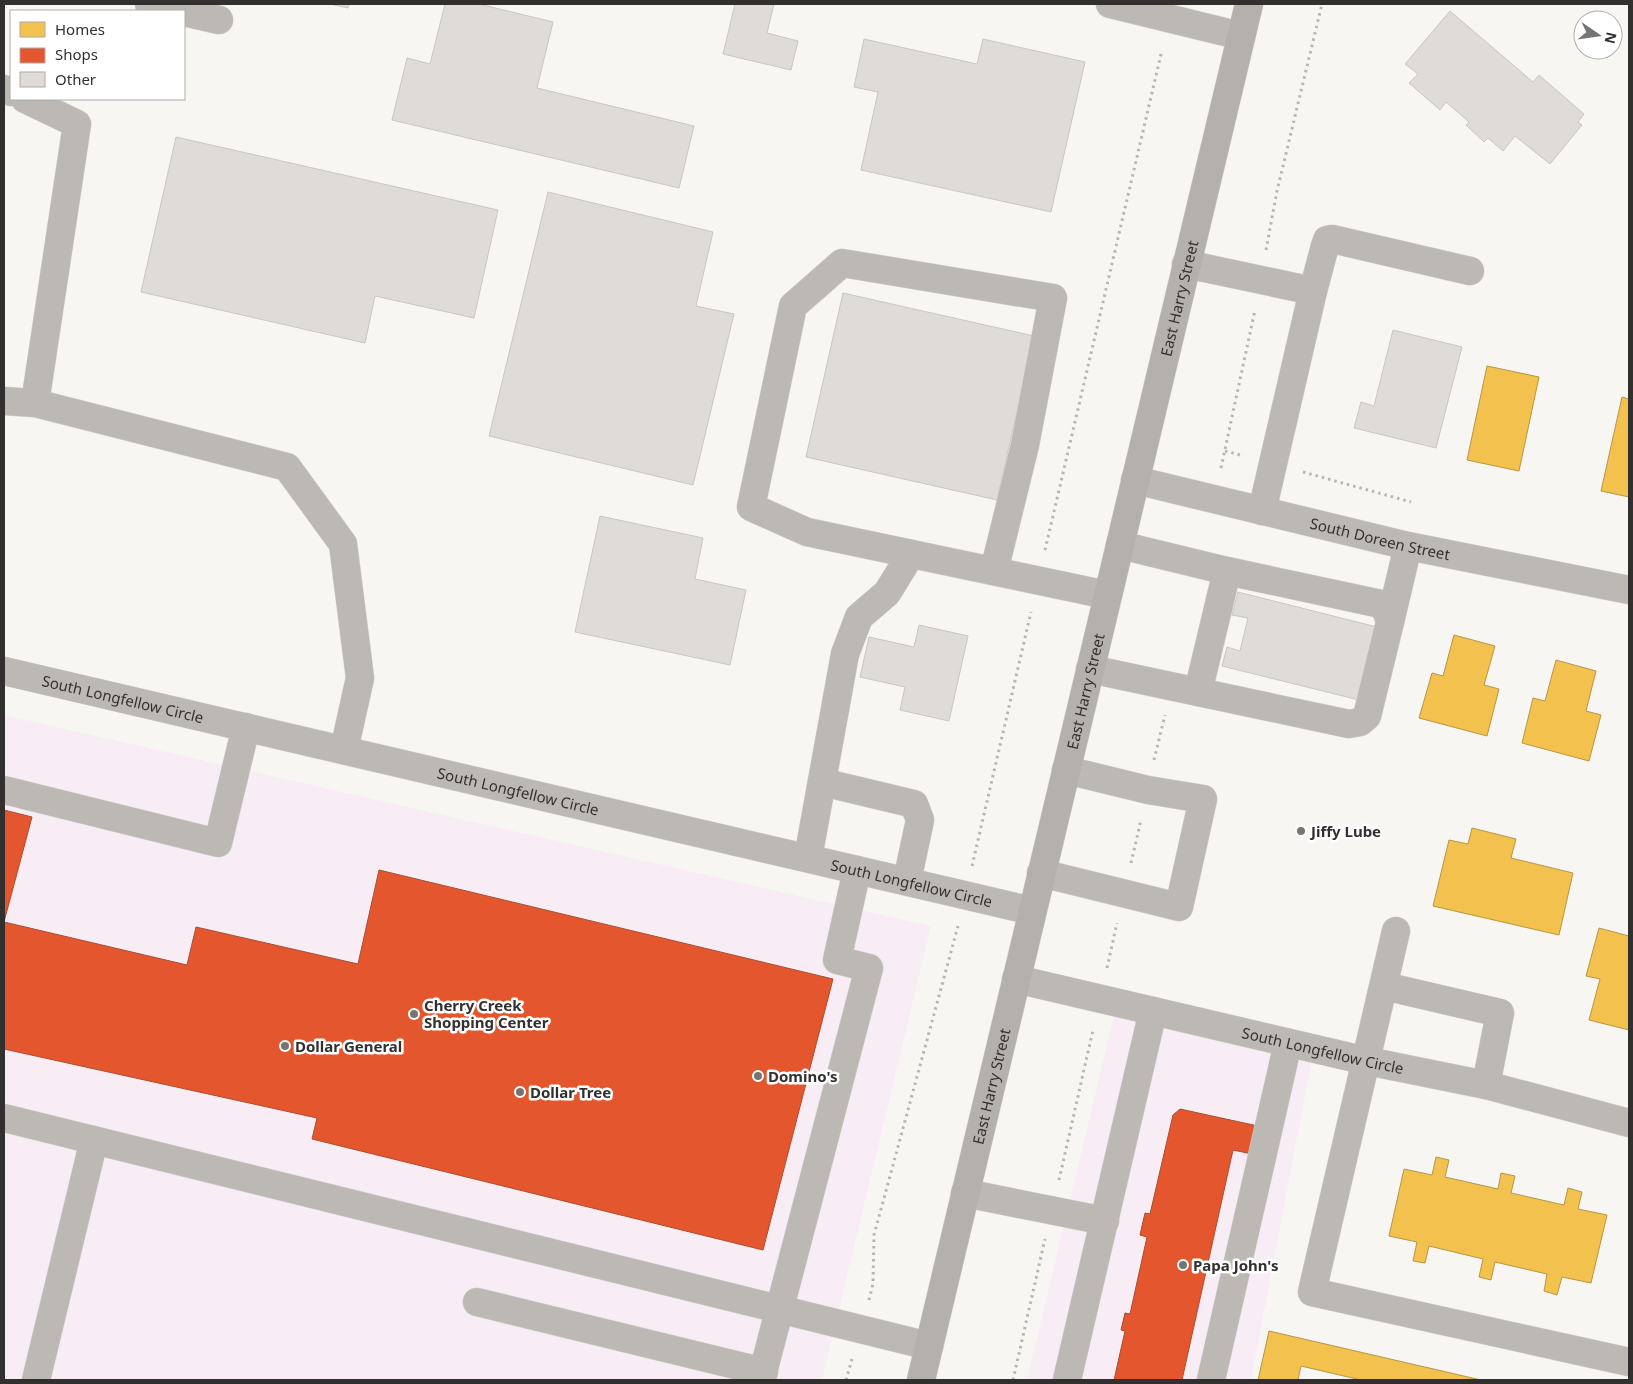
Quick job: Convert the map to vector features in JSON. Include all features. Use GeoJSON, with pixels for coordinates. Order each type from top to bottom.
{"type":"FeatureCollection","features":[{"type":"Feature","properties":{"kind":"main road","name":"East Harry Street"},"geometry":{"type":"LineString","coordinates":[[921,1380],[1248,4]]}},
{"type":"Feature","properties":{"kind":"street"},"geometry":{"type":"LineString","coordinates":[[149,4],[178,10]]}},
{"type":"Feature","properties":{"kind":"street"},"geometry":{"type":"LineString","coordinates":[[1110,4],[1241,36]]}},
{"type":"Feature","properties":{"kind":"street"},"geometry":{"type":"LineString","coordinates":[[185,12],[219,20]]}},
{"type":"Feature","properties":{"kind":"street"},"geometry":{"type":"LineString","coordinates":[[27,100],[77,124],[35,403]]}},
{"type":"Feature","properties":{"kind":"street"},"geometry":{"type":"LineString","coordinates":[[1262,511],[1313,291],[1324,246],[1328,240],[1332,239],[1470,271]]}},
{"type":"Feature","properties":{"kind":"street"},"geometry":{"type":"LineString","coordinates":[[994,571],[1025,445],[1053,298],[842,263],[792,306],[751,507],[807,532],[1107,595]]}},
{"type":"Feature","properties":{"kind":"street"},"geometry":{"type":"LineString","coordinates":[[1186,264],[1313,291]]}},
{"type":"Feature","properties":{"kind":"street"},"geometry":{"type":"LineString","coordinates":[[4,401],[35,403],[287,467],[343,544],[360,678],[344,750]]}},
{"type":"Feature","properties":{"kind":"street","name":"South Doreen Street"},"geometry":{"type":"LineString","coordinates":[[1134,480],[1408,546],[1629,590]]}},
{"type":"Feature","properties":{"kind":"street"},"geometry":{"type":"LineString","coordinates":[[1120,545],[1227,571],[1381,604],[1388,612],[1390,622]]}},
{"type":"Feature","properties":{"kind":"street"},"geometry":{"type":"LineString","coordinates":[[1090,669],[1349,724],[1360,722],[1367,716],[1408,546]]}},
{"type":"Feature","properties":{"kind":"street"},"geometry":{"type":"LineString","coordinates":[[808,858],[845,654],[860,617],[886,593],[911,554]]}},
{"type":"Feature","properties":{"kind":"street"},"geometry":{"type":"LineString","coordinates":[[1198,692],[1227,571]]}},
{"type":"Feature","properties":{"kind":"street","name":"South Longfellow Circle"},"geometry":{"type":"LineString","coordinates":[[4,671],[1032,910]]}},
{"type":"Feature","properties":{"kind":"street"},"geometry":{"type":"LineString","coordinates":[[4,790],[218,843],[246,727]]}},
{"type":"Feature","properties":{"kind":"street"},"geometry":{"type":"LineString","coordinates":[[1041,873],[1179,908],[1203,799],[1148,790],[1066,770]]}},
{"type":"Feature","properties":{"kind":"street"},"geometry":{"type":"LineString","coordinates":[[822,782],[914,804],[920,820],[907,881]]}},
{"type":"Feature","properties":{"kind":"street"},"geometry":{"type":"LineString","coordinates":[[477,1302],[763,1376],[868,968],[837,960],[857,870]]}},
{"type":"Feature","properties":{"kind":"street"},"geometry":{"type":"LineString","coordinates":[[1396,931],[1312,1292],[1629,1362]]}},
{"type":"Feature","properties":{"kind":"street","name":"South Longfellow Circle"},"geometry":{"type":"LineString","coordinates":[[1016,979],[1367,1061],[1486,1085],[1629,1123]]}},
{"type":"Feature","properties":{"kind":"street"},"geometry":{"type":"LineString","coordinates":[[1384,986],[1500,1013],[1486,1085]]}},
{"type":"Feature","properties":{"kind":"street"},"geometry":{"type":"LineString","coordinates":[[1068,1380],[1153,1011]]}},
{"type":"Feature","properties":{"kind":"street"},"geometry":{"type":"LineString","coordinates":[[1211,1380],[1288,1043]]}},
{"type":"Feature","properties":{"kind":"street"},"geometry":{"type":"LineString","coordinates":[[4,1118],[929,1346]]}},
{"type":"Feature","properties":{"kind":"street"},"geometry":{"type":"LineString","coordinates":[[36,1380],[94,1140]]}},
{"type":"Feature","properties":{"kind":"street"},"geometry":{"type":"LineString","coordinates":[[965,1193],[1105,1221]]}},
{"type":"Feature","properties":{"kind":"path"},"geometry":{"type":"LineString","coordinates":[[846,1380],[873,1284],[874,1235],[936,1001],[950,960],[1170,18]]}},
{"type":"Feature","properties":{"kind":"path"},"geometry":{"type":"LineString","coordinates":[[1225,451],[1411,502]]}},
{"type":"Feature","properties":{"kind":"shaded area"},"geometry":{"type":"Polygon","coordinates":[[[4,715],[931,926],[822,1380],[4,1380],[4,715]]]}},
{"type":"Feature","properties":{"kind":"shaded area"},"geometry":{"type":"Polygon","coordinates":[[[1117,1003],[1314,1049],[1251,1380],[1027,1380],[1117,1003]]]}},
{"type":"Feature","properties":{"kind":"building: Homes"},"geometry":{"type":"Polygon","coordinates":[[[1487,366],[1539,377],[1519,471],[1467,460],[1487,366]]]}},
{"type":"Feature","properties":{"kind":"building: Homes"},"geometry":{"type":"Polygon","coordinates":[[[1622,397],[1629,399],[1629,497],[1601,491],[1622,397]]]}},
{"type":"Feature","properties":{"kind":"building: Homes"},"geometry":{"type":"Polygon","coordinates":[[[1454,635],[1495,646],[1484,685],[1499,689],[1487,736],[1419,718],[1432,673],[1443,676],[1454,635]]]}},
{"type":"Feature","properties":{"kind":"building: Homes"},"geometry":{"type":"Polygon","coordinates":[[[1556,660],[1596,671],[1586,711],[1601,715],[1589,761],[1522,743],[1533,698],[1545,701],[1556,660]]]}},
{"type":"Feature","properties":{"kind":"building: Homes"},"geometry":{"type":"Polygon","coordinates":[[[1472,828],[1516,839],[1511,858],[1573,873],[1559,935],[1433,906],[1449,840],[1468,844],[1472,828]]]}},
{"type":"Feature","properties":{"kind":"building: Homes"},"geometry":{"type":"Polygon","coordinates":[[[1599,928],[1629,936],[1629,1030],[1589,1020],[1600,979],[1586,976],[1599,928]]]}},
{"type":"Feature","properties":{"kind":"building: Homes"},"geometry":{"type":"Polygon","coordinates":[[[1436,1157],[1449,1160],[1445,1177],[1498,1189],[1501,1173],[1515,1176],[1511,1193],[1564,1205],[1568,1188],[1582,1192],[1578,1209],[1607,1215],[1591,1283],[1562,1277],[1557,1295],[1544,1291],[1547,1274],[1495,1262],[1491,1280],[1479,1277],[1483,1259],[1429,1246],[1425,1263],[1413,1261],[1417,1242],[1389,1236],[1404,1169],[1432,1175],[1436,1157]]]}},
{"type":"Feature","properties":{"kind":"building: Homes"},"geometry":{"type":"Polygon","coordinates":[[[1269,1331],[1481,1380],[1361,1380],[1301,1366],[1298,1380],[1258,1380],[1269,1331]]]}},
{"type":"Feature","properties":{"kind":"building: Shops"},"geometry":{"type":"Polygon","coordinates":[[[4,810],[32,817],[4,922],[4,810]]]}},
{"type":"Feature","properties":{"kind":"building: Shops","name":"Cherry Creek Shopping Center"},"geometry":{"type":"Polygon","coordinates":[[[379,870],[833,979],[763,1250],[312,1139],[317,1118],[4,1049],[4,922],[187,965],[196,927],[358,964],[379,870]]]}},
{"type":"Feature","properties":{"kind":"building: Shops"},"geometry":{"type":"Polygon","coordinates":[[[1180,1109],[1258,1126],[1252,1154],[1233,1150],[1182,1380],[1114,1380],[1125,1331],[1121,1330],[1125,1313],[1130,1314],[1147,1237],[1140,1235],[1145,1213],[1150,1214],[1173,1115],[1180,1109]]]}},
{"type":"Feature","properties":{"kind":"building: Other"},"geometry":{"type":"Polygon","coordinates":[[[330,4],[349,4],[348,8],[330,4]]]}},
{"type":"Feature","properties":{"kind":"building: Other"},"geometry":{"type":"Polygon","coordinates":[[[445,4],[479,4],[553,22],[537,88],[694,126],[679,188],[392,120],[407,58],[430,64],[445,4]]]}},
{"type":"Feature","properties":{"kind":"building: Other"},"geometry":{"type":"Polygon","coordinates":[[[735,4],[774,4],[767,33],[798,41],[791,70],[723,54],[735,4]]]}},
{"type":"Feature","properties":{"kind":"building: Other"},"geometry":{"type":"Polygon","coordinates":[[[1450,11],[1533,82],[1539,75],[1584,114],[1578,122],[1582,125],[1550,164],[1515,136],[1503,151],[1488,138],[1484,142],[1466,125],[1469,122],[1446,102],[1440,110],[1409,83],[1418,74],[1405,64],[1450,11]]]}},
{"type":"Feature","properties":{"kind":"building: Other"},"geometry":{"type":"Polygon","coordinates":[[[864,39],[977,64],[983,39],[1085,62],[1051,212],[861,170],[878,92],[854,87],[864,39]]]}},
{"type":"Feature","properties":{"kind":"building: Other"},"geometry":{"type":"Polygon","coordinates":[[[176,137],[498,210],[474,318],[375,296],[365,343],[141,292],[176,137]]]}},
{"type":"Feature","properties":{"kind":"building: Other"},"geometry":{"type":"Polygon","coordinates":[[[548,192],[713,232],[696,306],[734,314],[693,485],[489,436],[548,192]]]}},
{"type":"Feature","properties":{"kind":"building: Other"},"geometry":{"type":"Polygon","coordinates":[[[843,293],[1034,336],[997,500],[806,457],[843,293]]]}},
{"type":"Feature","properties":{"kind":"building: Other"},"geometry":{"type":"Polygon","coordinates":[[[1393,330],[1462,347],[1436,448],[1354,428],[1361,402],[1374,406],[1393,330]]]}},
{"type":"Feature","properties":{"kind":"building: Other"},"geometry":{"type":"Polygon","coordinates":[[[600,516],[703,538],[695,579],[746,590],[730,665],[575,632],[600,516]]]}},
{"type":"Feature","properties":{"kind":"building: Other"},"geometry":{"type":"Polygon","coordinates":[[[1238,592],[1377,627],[1359,700],[1222,666],[1227,647],[1240,651],[1248,618],[1232,615],[1238,592]]]}},
{"type":"Feature","properties":{"kind":"building: Other"},"geometry":{"type":"Polygon","coordinates":[[[919,625],[968,636],[949,721],[900,710],[905,687],[860,677],[869,637],[914,647],[919,625]]]}},
{"type":"Feature","properties":{"kind":"place","name":"Jiffy Lube"},"geometry":{"type":"Point","coordinates":[1301,831]}},
{"type":"Feature","properties":{"kind":"place","name":"Cherry Creek Shopping Center"},"geometry":{"type":"Point","coordinates":[414,1014]}},
{"type":"Feature","properties":{"kind":"place","name":"Dollar General"},"geometry":{"type":"Point","coordinates":[285,1046]}},
{"type":"Feature","properties":{"kind":"place","name":"Domino's"},"geometry":{"type":"Point","coordinates":[758,1076]}},
{"type":"Feature","properties":{"kind":"place","name":"Dollar Tree"},"geometry":{"type":"Point","coordinates":[520,1092]}},
{"type":"Feature","properties":{"kind":"place","name":"Papa John's"},"geometry":{"type":"Point","coordinates":[1183,1265]}}]}
